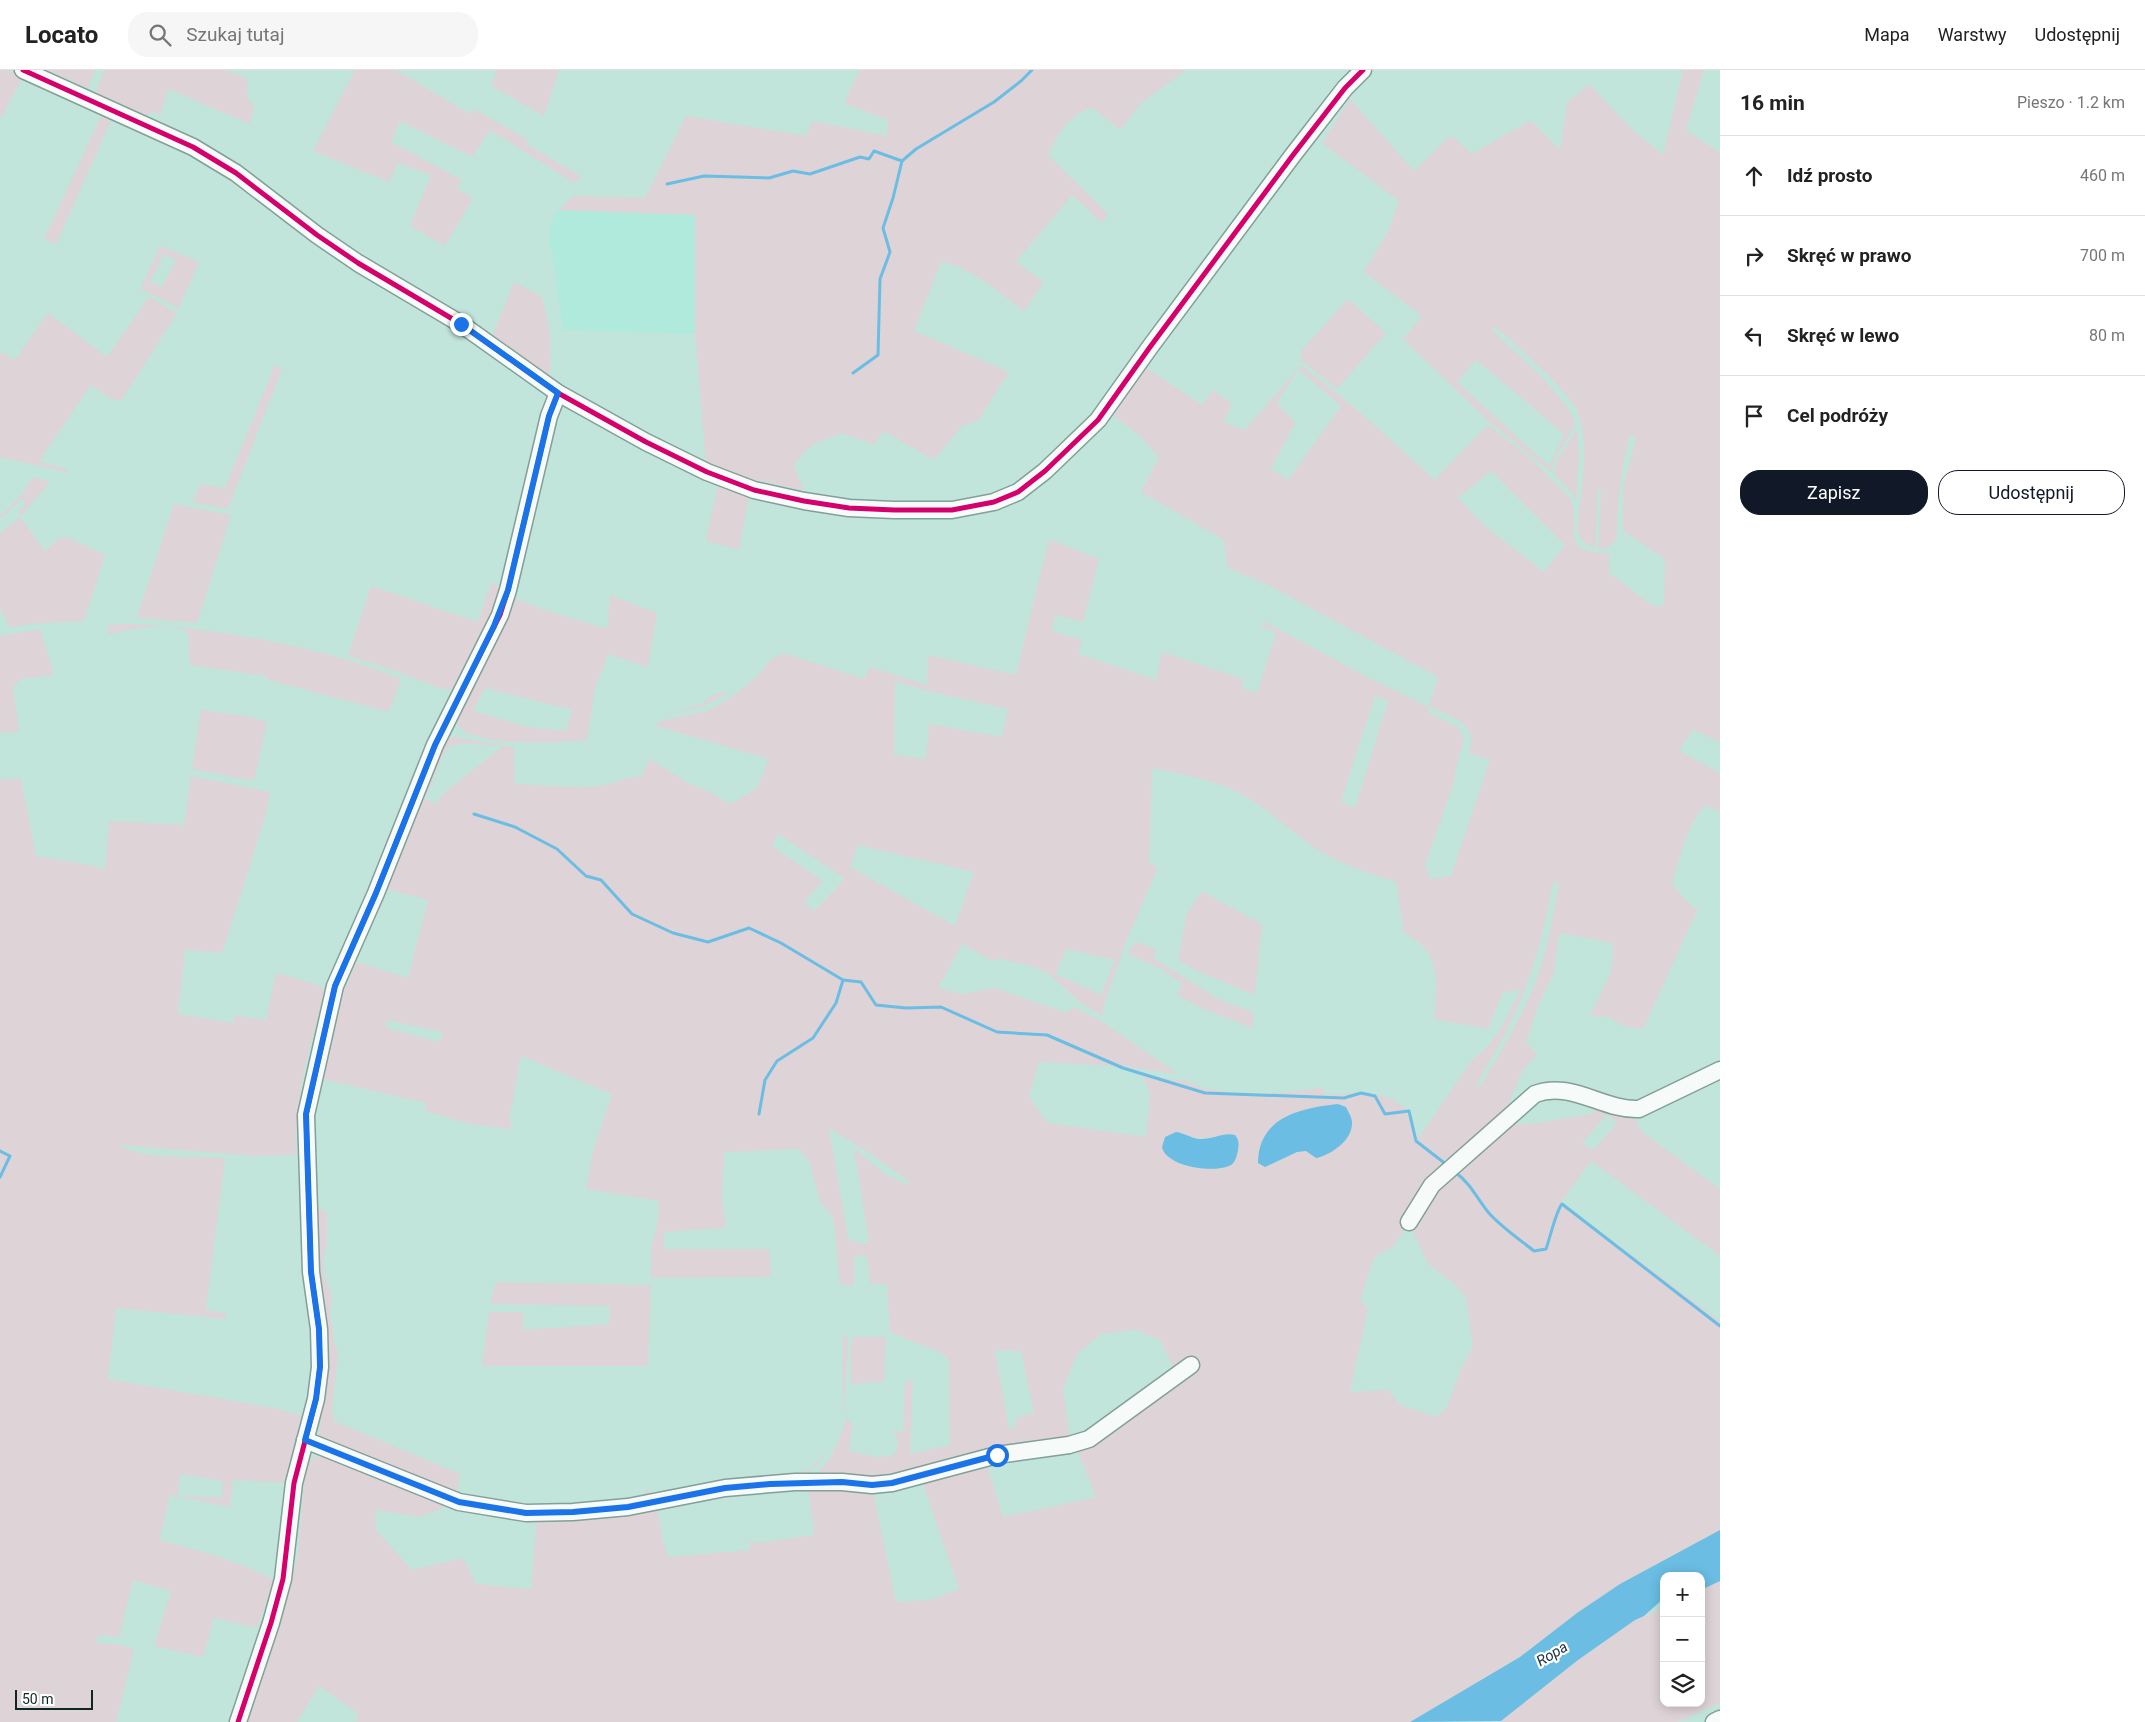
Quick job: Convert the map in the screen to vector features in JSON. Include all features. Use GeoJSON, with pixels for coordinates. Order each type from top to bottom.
{"type":"FeatureCollection","features":[{"type":"Feature","properties":{"kind":"street"},"geometry":{"type":"LineString","coordinates":[[23,70],[192,147],[236,173],[358,263],[461,324],[558,393],[692,465],[754,490],[804,501],[849,508],[952,510],[994,502],[1018,492],[1044,471],[1098,420],[1210,265],[1339,95],[1363,70]]}},
{"type":"Feature","properties":{"kind":"street"},"geometry":{"type":"LineString","coordinates":[[238,1722],[271,1623],[283,1579],[294,1483],[316,1399],[320,1367],[319,1329],[311,1272],[306,1114],[335,986],[376,893],[435,745],[500,615],[508,590],[549,416],[558,393]]}},
{"type":"Feature","properties":{"kind":"street"},"geometry":{"type":"LineString","coordinates":[[1409,1222],[1428,1190],[1530,1097],[1541,1092],[1556,1091],[1584,1095],[1629,1109],[1639,1109],[1720,1070]]}},
{"type":"Feature","properties":{"kind":"street"},"geometry":{"type":"LineString","coordinates":[[305,1440],[459,1502],[526,1513],[573,1512],[628,1507],[725,1488],[795,1482],[842,1482],[872,1485],[892,1483],[997,1455],[1069,1445],[1090,1439],[1191,1365]]}},
{"type":"Feature","properties":{"kind":"street"},"geometry":{"type":"LineString","coordinates":[[1714,1722],[1720,1719]]}},
{"type":"Feature","properties":{"kind":"shaded area"},"geometry":{"type":"Polygon","coordinates":[[[0,70],[21,74],[45,83],[86,108],[22,79],[0,120],[0,70]]]}},
{"type":"Feature","properties":{"kind":"shaded area"},"geometry":{"type":"Polygon","coordinates":[[[36,70],[95,70],[86,92],[71,85],[73,81],[62,77],[60,82],[36,70]]]}},
{"type":"Feature","properties":{"kind":"shaded area"},"geometry":{"type":"Polygon","coordinates":[[[104,70],[225,70],[248,79],[247,98],[254,107],[250,124],[168,89],[160,115],[151,111],[147,119],[95,96],[104,70]]]}},
{"type":"Feature","properties":{"kind":"shaded area"},"geometry":{"type":"Polygon","coordinates":[[[355,70],[396,70],[470,114],[474,109],[529,140],[526,144],[582,177],[574,183],[490,130],[472,157],[400,121],[391,142],[462,180],[457,188],[473,198],[445,246],[410,226],[431,175],[398,163],[389,182],[313,151],[355,70]]]}},
{"type":"Feature","properties":{"kind":"shaded area"},"geometry":{"type":"Polygon","coordinates":[[[495,70],[559,70],[544,116],[491,86],[496,74],[495,70]]]}},
{"type":"Feature","properties":{"kind":"shaded area"},"geometry":{"type":"Polygon","coordinates":[[[860,70],[1186,70],[1140,104],[1120,130],[1092,107],[1070,120],[1060,132],[1048,155],[1108,214],[1102,223],[1072,195],[1016,262],[1044,282],[1024,311],[974,275],[952,264],[941,262],[914,331],[1009,372],[978,421],[963,425],[934,460],[883,431],[874,445],[843,433],[814,444],[799,459],[794,467],[804,491],[760,480],[756,485],[706,465],[695,334],[695,215],[559,210],[573,196],[645,198],[686,116],[807,136],[812,121],[887,136],[888,120],[844,103],[860,70]]]}},
{"type":"Feature","properties":{"kind":"shaded area"},"geometry":{"type":"Polygon","coordinates":[[[1683,70],[1704,70],[1686,130],[1720,153],[1720,742],[1693,729],[1679,751],[1720,773],[1720,812],[1705,805],[1698,813],[1684,843],[1672,884],[1690,905],[1698,909],[1643,1029],[1623,1026],[1609,1017],[1590,1016],[1611,972],[1613,943],[1561,933],[1558,940],[1554,973],[1539,1004],[1526,1042],[1537,1055],[1523,1070],[1509,1102],[1509,1113],[1513,1124],[1531,1124],[1592,1114],[1597,1102],[1633,1114],[1639,1128],[1646,1135],[1720,1189],[1720,1256],[1591,1161],[1561,1202],[1720,1321],[1720,1530],[1620,1584],[1577,1613],[1520,1657],[1410,1722],[355,1722],[359,1714],[319,1686],[297,1722],[246,1722],[282,1618],[298,1555],[304,1482],[307,1467],[312,1458],[328,1454],[445,1501],[443,1508],[421,1517],[375,1510],[376,1530],[412,1570],[463,1558],[476,1584],[531,1589],[537,1517],[657,1506],[663,1543],[668,1557],[750,1550],[750,1541],[759,1543],[814,1535],[808,1485],[872,1487],[896,1602],[930,1600],[959,1589],[921,1478],[986,1462],[1003,1517],[1096,1497],[1076,1447],[1177,1375],[1160,1340],[1136,1330],[1101,1334],[1077,1354],[1063,1388],[1069,1434],[1067,1438],[889,1480],[812,1477],[830,1458],[847,1417],[852,1425],[849,1451],[875,1457],[892,1456],[898,1444],[893,1431],[903,1432],[905,1381],[913,1381],[910,1454],[950,1445],[949,1362],[944,1354],[890,1332],[887,1284],[870,1284],[867,1255],[855,1256],[854,1285],[840,1285],[834,1221],[821,1203],[809,1162],[800,1149],[724,1152],[722,1199],[726,1228],[664,1232],[664,1249],[769,1249],[771,1277],[651,1278],[651,1249],[657,1226],[659,1201],[586,1189],[593,1151],[612,1094],[521,1056],[509,1120],[511,1120],[511,1129],[470,1124],[425,1111],[426,1103],[319,1078],[341,987],[345,988],[357,962],[408,978],[428,900],[382,888],[445,738],[454,737],[514,747],[515,784],[571,787],[604,785],[626,778],[641,777],[650,759],[688,783],[712,793],[730,804],[757,788],[769,759],[653,725],[665,720],[708,711],[752,681],[765,668],[767,662],[783,653],[864,679],[870,667],[927,685],[928,655],[1016,675],[1049,539],[1099,559],[1083,622],[1056,615],[1051,631],[1082,640],[1078,654],[1156,680],[1162,652],[1243,679],[1242,688],[1257,693],[1276,633],[1262,626],[1263,621],[1371,679],[1429,707],[1438,677],[1268,585],[1227,567],[1224,540],[1141,492],[1159,457],[1140,436],[1114,416],[1121,399],[1145,367],[1202,405],[1213,390],[1232,404],[1223,422],[1245,430],[1301,365],[1355,408],[1436,481],[1438,476],[1488,425],[1529,457],[1571,499],[1574,537],[1577,544],[1583,549],[1593,552],[1609,553],[1609,573],[1653,606],[1664,605],[1665,559],[1623,531],[1623,488],[1636,437],[1630,435],[1624,460],[1619,497],[1617,536],[1610,546],[1598,549],[1601,491],[1598,486],[1595,548],[1583,541],[1577,528],[1584,455],[1582,426],[1578,412],[1573,404],[1565,393],[1514,343],[1495,327],[1492,330],[1554,390],[1572,416],[1575,425],[1555,458],[1551,472],[1492,424],[1403,339],[1422,316],[1364,272],[1387,233],[1399,201],[1322,143],[1350,99],[1414,171],[1451,135],[1472,154],[1531,120],[1560,150],[1567,103],[1589,84],[1635,132],[1663,155],[1683,70]],[[1476,360],[1457,382],[1549,466],[1564,434],[1476,360]],[[1298,369],[1277,403],[1295,423],[1271,469],[1288,480],[1341,406],[1298,369]],[[1491,471],[1458,498],[1485,526],[1544,572],[1565,545],[1491,471]],[[895,681],[894,755],[926,759],[929,724],[1002,737],[1008,709],[928,691],[895,681]],[[1375,696],[1341,801],[1355,808],[1388,701],[1375,696]],[[1429,707],[1427,712],[1459,728],[1464,740],[1455,771],[1455,779],[1425,865],[1431,879],[1451,876],[1490,760],[1469,753],[1471,737],[1466,726],[1455,718],[1429,707]],[[459,743],[446,749],[425,799],[436,804],[444,793],[503,746],[459,743]],[[1152,768],[1149,863],[1158,868],[1127,939],[1103,1008],[1103,1016],[1081,1003],[1049,974],[1035,967],[997,958],[993,961],[962,944],[938,988],[963,994],[995,988],[1066,1013],[1074,1007],[1101,1021],[1178,1074],[1119,1066],[1040,1062],[1029,1097],[1048,1123],[1146,1137],[1150,1094],[1143,1076],[1187,1081],[1203,1088],[1233,1093],[1276,1093],[1323,1088],[1325,1095],[1357,1093],[1379,1095],[1399,1103],[1407,1110],[1418,1139],[1472,1060],[1495,1037],[1520,990],[1503,992],[1488,1029],[1434,1019],[1436,979],[1432,960],[1421,944],[1404,933],[1396,882],[1356,868],[1318,850],[1258,804],[1228,788],[1195,777],[1152,768]],[[778,834],[772,846],[823,881],[804,902],[814,911],[844,878],[778,834]],[[858,845],[850,867],[955,926],[974,872],[858,845]],[[1553,882],[1534,963],[1512,1020],[1475,1087],[1481,1085],[1496,1060],[1517,1023],[1535,984],[1546,947],[1559,883],[1553,882]],[[1067,949],[1055,974],[1101,995],[1115,960],[1067,949]],[[386,1020],[386,1028],[439,1042],[443,1032],[386,1020]],[[1331,1105],[1305,1110],[1284,1117],[1276,1123],[1263,1143],[1258,1157],[1265,1167],[1297,1152],[1306,1151],[1316,1157],[1352,1122],[1344,1105],[1331,1105]],[[1607,1114],[1582,1143],[1593,1150],[1617,1123],[1607,1114]],[[829,1128],[848,1238],[860,1244],[869,1242],[854,1148],[885,1174],[908,1185],[910,1182],[871,1154],[829,1128]],[[1182,1133],[1181,1165],[1218,1168],[1236,1159],[1227,1134],[1210,1138],[1199,1138],[1182,1133]],[[1409,1223],[1393,1247],[1376,1256],[1360,1300],[1368,1309],[1350,1392],[1388,1390],[1400,1405],[1436,1417],[1447,1407],[1461,1369],[1472,1349],[1472,1337],[1466,1298],[1456,1285],[1428,1264],[1409,1223]],[[995,1350],[1009,1429],[1015,1427],[1016,1418],[1034,1413],[1021,1351],[995,1350]]]}},
{"type":"Feature","properties":{"kind":"shaded area"},"geometry":{"type":"Polygon","coordinates":[[[102,114],[112,118],[56,245],[44,239],[102,114]]]}},
{"type":"Feature","properties":{"kind":"shaded area"},"geometry":{"type":"Polygon","coordinates":[[[558,210],[695,215],[695,334],[563,330],[549,232],[558,210]]]}},
{"type":"Feature","properties":{"kind":"shaded area"},"geometry":{"type":"Polygon","coordinates":[[[160,246],[199,262],[179,308],[141,289],[160,246]],[[164,254],[150,282],[162,287],[176,260],[164,254]]]}},
{"type":"Feature","properties":{"kind":"shaded area"},"geometry":{"type":"Polygon","coordinates":[[[514,282],[542,297],[549,328],[551,348],[548,379],[492,337],[514,282]]]}},
{"type":"Feature","properties":{"kind":"shaded area"},"geometry":{"type":"Polygon","coordinates":[[[149,297],[177,313],[121,401],[111,399],[91,385],[39,461],[68,470],[66,472],[0,457],[0,352],[15,360],[48,313],[107,357],[149,297]]]}},
{"type":"Feature","properties":{"kind":"shaded area"},"geometry":{"type":"Polygon","coordinates":[[[1348,299],[1386,333],[1337,389],[1301,360],[1301,351],[1348,299]]]}},
{"type":"Feature","properties":{"kind":"shaded area"},"geometry":{"type":"Polygon","coordinates":[[[275,365],[282,369],[228,509],[193,502],[201,484],[225,488],[275,365]]]}},
{"type":"Feature","properties":{"kind":"shaded area"},"geometry":{"type":"Polygon","coordinates":[[[1577,429],[1579,454],[1576,502],[1572,493],[1554,474],[1556,462],[1577,429]]]}},
{"type":"Feature","properties":{"kind":"shaded area"},"geometry":{"type":"Polygon","coordinates":[[[32,477],[50,482],[20,517],[18,513],[26,503],[21,499],[0,519],[0,516],[24,492],[32,477]]]}},
{"type":"Feature","properties":{"kind":"shaded area"},"geometry":{"type":"Polygon","coordinates":[[[718,484],[749,496],[739,550],[706,541],[718,484]]]}},
{"type":"Feature","properties":{"kind":"shaded area"},"geometry":{"type":"Polygon","coordinates":[[[174,504],[231,515],[197,623],[137,618],[174,504]]]}},
{"type":"Feature","properties":{"kind":"shaded area"},"geometry":{"type":"Polygon","coordinates":[[[20,517],[45,551],[60,538],[66,537],[105,555],[84,621],[28,624],[10,628],[0,608],[0,534],[20,517]]]}},
{"type":"Feature","properties":{"kind":"shaded area"},"geometry":{"type":"Polygon","coordinates":[[[491,583],[502,588],[490,621],[453,690],[440,688],[348,656],[371,586],[478,622],[491,583]]]}},
{"type":"Feature","properties":{"kind":"shaded area"},"geometry":{"type":"Polygon","coordinates":[[[513,595],[516,599],[544,610],[607,629],[610,595],[657,613],[648,667],[608,654],[595,688],[587,740],[536,743],[493,740],[475,736],[462,729],[455,720],[513,595]],[[485,688],[473,711],[528,727],[566,731],[572,710],[485,688]]]}},
{"type":"Feature","properties":{"kind":"shaded area"},"geometry":{"type":"Polygon","coordinates":[[[130,624],[172,627],[150,627],[126,630],[109,635],[107,625],[130,624]]]}},
{"type":"Feature","properties":{"kind":"shaded area"},"geometry":{"type":"Polygon","coordinates":[[[172,627],[233,634],[303,648],[370,667],[401,679],[389,712],[269,680],[267,676],[190,665],[188,633],[182,629],[172,627]]]}},
{"type":"Feature","properties":{"kind":"shaded area"},"geometry":{"type":"Polygon","coordinates":[[[40,629],[54,675],[20,679],[13,688],[19,732],[0,733],[0,636],[40,629]]]}},
{"type":"Feature","properties":{"kind":"shaded area"},"geometry":{"type":"Polygon","coordinates":[[[730,692],[701,707],[668,715],[703,703],[714,694],[730,692]]]}},
{"type":"Feature","properties":{"kind":"shaded area"},"geometry":{"type":"Polygon","coordinates":[[[201,710],[246,716],[267,722],[254,781],[192,769],[201,710]]]}},
{"type":"Feature","properties":{"kind":"shaded area"},"geometry":{"type":"Polygon","coordinates":[[[191,776],[270,792],[265,817],[222,953],[185,950],[178,1014],[233,1023],[235,1015],[266,1020],[276,973],[315,984],[325,990],[300,1092],[296,1155],[255,1156],[119,1145],[128,1150],[154,1155],[225,1158],[206,1310],[225,1313],[226,1319],[116,1308],[108,1379],[274,1408],[307,1417],[289,1483],[233,1480],[230,1507],[170,1495],[159,1540],[232,1562],[274,1580],[257,1628],[214,1618],[203,1657],[154,1646],[171,1591],[133,1580],[119,1637],[99,1635],[95,1643],[117,1644],[134,1649],[116,1722],[0,1722],[0,779],[21,779],[36,856],[90,865],[105,870],[109,821],[184,825],[191,776]],[[180,1474],[178,1496],[222,1498],[223,1481],[180,1474]]]}},
{"type":"Feature","properties":{"kind":"shaded area"},"geometry":{"type":"Polygon","coordinates":[[[1201,891],[1262,924],[1255,995],[1197,971],[1178,960],[1185,918],[1201,891]]]}},
{"type":"Feature","properties":{"kind":"shaded area"},"geometry":{"type":"Polygon","coordinates":[[[1135,942],[1157,949],[1153,958],[1220,1000],[1253,1012],[1253,1028],[1203,1009],[1177,995],[1182,984],[1163,970],[1128,954],[1135,942]]]}},
{"type":"Feature","properties":{"kind":"shaded area"},"geometry":{"type":"Polygon","coordinates":[[[314,1207],[327,1212],[327,1246],[323,1257],[324,1273],[332,1298],[330,1311],[334,1342],[338,1352],[332,1409],[334,1421],[460,1474],[457,1489],[452,1494],[320,1440],[319,1430],[327,1377],[314,1207]]]}},
{"type":"Feature","properties":{"kind":"shaded area"},"geometry":{"type":"Polygon","coordinates":[[[496,1282],[651,1285],[648,1366],[482,1366],[489,1312],[523,1312],[523,1330],[609,1324],[610,1306],[490,1304],[496,1282]]]}},
{"type":"Feature","properties":{"kind":"shaded area"},"geometry":{"type":"Polygon","coordinates":[[[842,1337],[848,1337],[845,1395],[841,1421],[843,1394],[842,1337]]]}},
{"type":"Feature","properties":{"kind":"shaded area"},"geometry":{"type":"Polygon","coordinates":[[[853,1337],[886,1337],[884,1382],[851,1384],[850,1350],[853,1337]]]}},
{"type":"Feature","properties":{"kind":"shaded area"},"geometry":{"type":"Polygon","coordinates":[[[828,1447],[816,1467],[795,1478],[744,1482],[679,1496],[646,1500],[645,1489],[656,1496],[722,1480],[802,1472],[812,1468],[828,1447]]]}},
{"type":"Feature","properties":{"kind":"shaded area"},"geometry":{"type":"Polygon","coordinates":[[[1720,1581],[1720,1703],[1677,1722],[1499,1722],[1578,1660],[1635,1620],[1660,1610],[1660,1707],[1705,1707],[1705,1588],[1720,1581]]]}},
{"type":"Feature","properties":{"kind":"water"},"geometry":{"type":"Polygon","coordinates":[[[1338,1104],[1346,1107],[1352,1122],[1349,1135],[1340,1146],[1328,1154],[1316,1158],[1306,1151],[1297,1152],[1265,1167],[1258,1163],[1260,1147],[1265,1135],[1274,1125],[1296,1112],[1338,1104]]]}},
{"type":"Feature","properties":{"kind":"water"},"geometry":{"type":"Polygon","coordinates":[[[1176,1132],[1199,1139],[1226,1134],[1235,1135],[1239,1144],[1233,1164],[1212,1169],[1191,1167],[1172,1159],[1165,1154],[1162,1147],[1165,1137],[1176,1132]]]}},
{"type":"Feature","properties":{"kind":"water","name":"Ropa"},"geometry":{"type":"Polygon","coordinates":[[[1720,1530],[1720,1581],[1705,1588],[1705,1572],[1660,1572],[1660,1602],[1644,1616],[1635,1620],[1578,1660],[1501,1721],[1410,1722],[1520,1657],[1577,1613],[1620,1584],[1720,1530]]]}},
{"type":"Feature","properties":{"kind":"waterway"},"geometry":{"type":"LineString","coordinates":[[853,373],[878,355],[880,279],[890,252],[883,228],[902,161],[916,149],[994,102],[1032,70]]}},
{"type":"Feature","properties":{"kind":"waterway"},"geometry":{"type":"LineString","coordinates":[[667,184],[704,176],[769,178],[793,171],[810,174],[860,157],[869,159],[874,151],[902,161]]}},
{"type":"Feature","properties":{"kind":"waterway"},"geometry":{"type":"LineString","coordinates":[[474,814],[515,827],[557,849],[586,876],[601,880],[632,914],[673,933],[708,942],[749,928],[781,943],[843,980],[861,982],[876,1005],[906,1008],[941,1007],[997,1032],[1047,1035],[1123,1068],[1205,1093],[1344,1098],[1361,1093],[1375,1096],[1385,1114],[1409,1111],[1416,1141],[1447,1165]]}},
{"type":"Feature","properties":{"kind":"waterway"},"geometry":{"type":"LineString","coordinates":[[759,1114],[765,1080],[777,1061],[813,1038],[836,1003],[843,980]]}},
{"type":"Feature","properties":{"kind":"waterway"},"geometry":{"type":"LineString","coordinates":[[0,1151],[10,1156],[0,1177]]}},
{"type":"Feature","properties":{"kind":"waterway"},"geometry":{"type":"LineString","coordinates":[[1455,1172],[1469,1186],[1493,1217],[1534,1251],[1546,1249],[1555,1218],[1562,1204],[1720,1326]]}},
{"type":"Feature","properties":{"kind":"cycle path"},"geometry":{"type":"LineString","coordinates":[[23,70],[193,147],[236,173],[317,235],[358,263],[461,324],[558,393],[646,442],[707,472],[754,490],[849,508],[894,510],[952,510],[994,502],[1018,492],[1045,471],[1098,420],[1293,155],[1345,88],[1363,70]]}},
{"type":"Feature","properties":{"kind":"cycle path"},"geometry":{"type":"LineString","coordinates":[[238,1722],[271,1623],[283,1579],[294,1483],[316,1399],[320,1367],[319,1329],[311,1272],[306,1115],[335,986],[376,893],[435,745],[500,615],[508,590],[549,416],[558,393]]}},
{"type":"Feature","properties":{"kind":"route"},"geometry":{"type":"LineString","coordinates":[[461,324],[558,393],[549,416],[508,590],[500,615],[435,745],[376,893],[335,986],[306,1114],[311,1272],[319,1329],[320,1367],[316,1399],[305,1440],[459,1502],[526,1513],[573,1512],[628,1507],[725,1488],[770,1484],[842,1482],[872,1485],[892,1483],[934,1470],[997,1455]]}}]}
